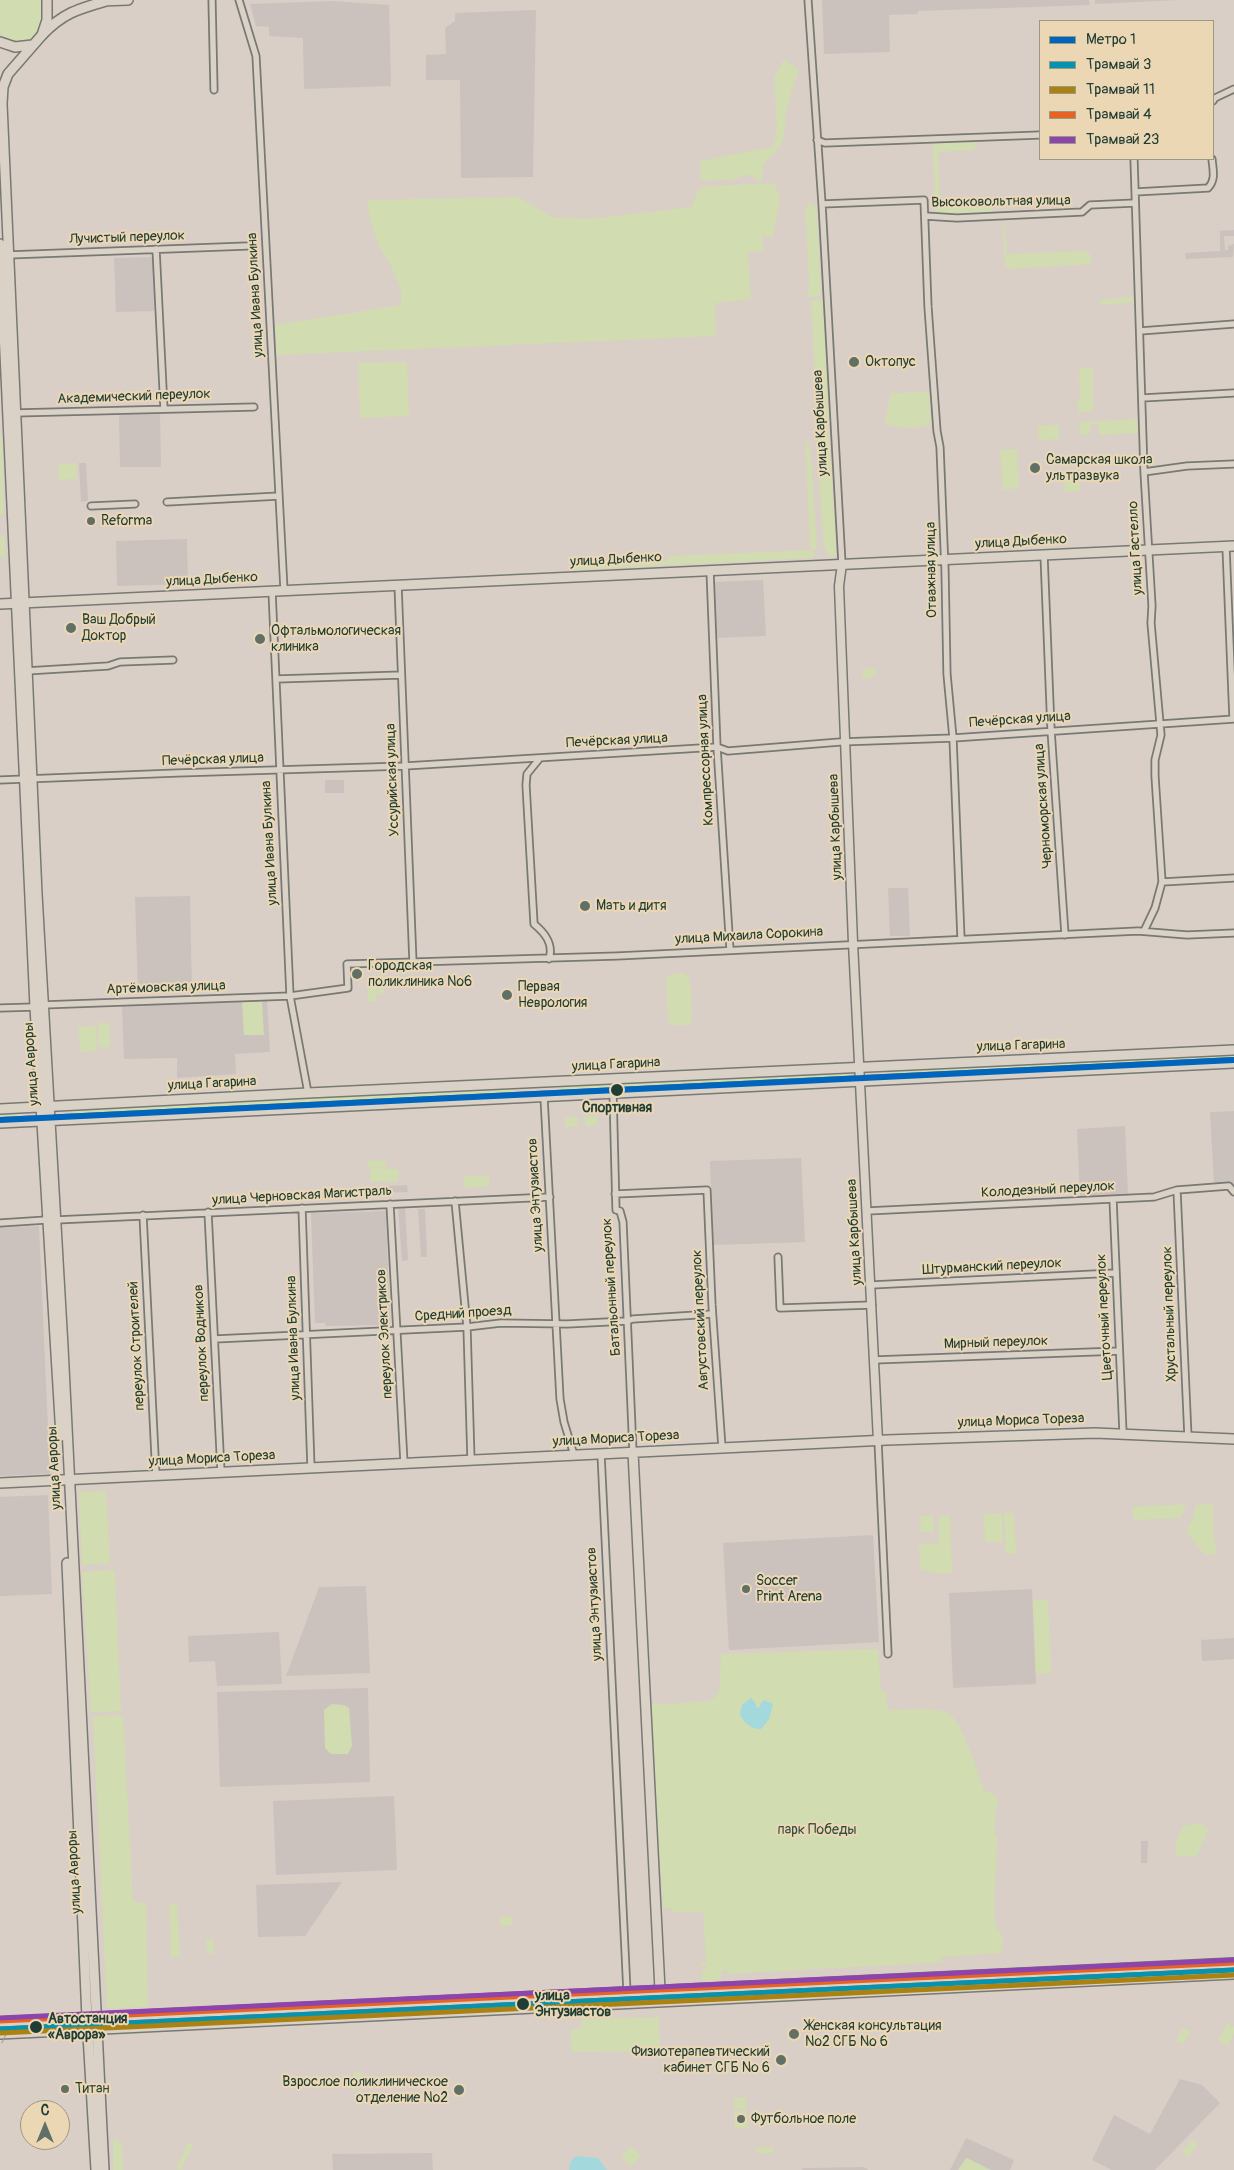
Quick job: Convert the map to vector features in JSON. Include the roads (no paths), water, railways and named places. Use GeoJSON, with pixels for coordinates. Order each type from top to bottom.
{"type":"FeatureCollection","features":[{"type":"Feature","properties":{"kind":"main road"},"geometry":{"type":"LineString","coordinates":[[42,35],[47,20],[47,0]]}},
{"type":"Feature","properties":{"kind":"main road"},"geometry":{"type":"LineString","coordinates":[[94,0],[128,0]]}},
{"type":"Feature","properties":{"kind":"main road","name":"улица Авроры"},"geometry":{"type":"LineString","coordinates":[[28,779],[20,604],[16,413],[8,255],[3,87],[12,67],[55,21],[69,13],[106,1]]}},
{"type":"Feature","properties":{"kind":"main road"},"geometry":{"type":"LineString","coordinates":[[0,42],[15,48],[32,45]]}},
{"type":"Feature","properties":{"kind":"main road","name":"улица Авроры"},"geometry":{"type":"LineString","coordinates":[[0,244],[4,426],[26,671],[34,1006],[44,1107],[51,1220],[66,1480],[91,2018],[104,2170]]}},
{"type":"Feature","properties":{"kind":"main road","name":"улица Дыбенко"},"geometry":{"type":"LineString","coordinates":[[0,604],[1230,547]]}},
{"type":"Feature","properties":{"kind":"main road","name":"улица Гагарина"},"geometry":{"type":"LineString","coordinates":[[0,1109],[1234,1050]]}},
{"type":"Feature","properties":{"kind":"main road","name":"улица Гагарина"},"geometry":{"type":"LineString","coordinates":[[0,1123],[1234,1063]]}},
{"type":"Feature","properties":{"kind":"main road"},"geometry":{"type":"LineString","coordinates":[[888,1066],[889,1080]]}},
{"type":"Feature","properties":{"kind":"main road","name":"улица Энтузиастов"},"geometry":{"type":"LineString","coordinates":[[543,1082],[544,1097]]}},
{"type":"Feature","properties":{"kind":"main road","name":"улица Мориса Тореза"},"geometry":{"type":"LineString","coordinates":[[0,1483],[878,1441],[1122,1433],[1234,1439]]}},
{"type":"Feature","properties":{"kind":"main road"},"geometry":{"type":"LineString","coordinates":[[633,1452],[660,1990]]}},
{"type":"Feature","properties":{"kind":"main road"},"geometry":{"type":"LineString","coordinates":[[0,2022],[1234,1963]]}},
{"type":"Feature","properties":{"kind":"main road"},"geometry":{"type":"LineString","coordinates":[[0,2034],[1234,1974]]}},
{"type":"Feature","properties":{"kind":"main road","name":"улица Авроры"},"geometry":{"type":"LineString","coordinates":[[92,2030],[96,2170]]}},
{"type":"Feature","properties":{"kind":"street"},"geometry":{"type":"LineString","coordinates":[[212,0],[214,90]]}},
{"type":"Feature","properties":{"kind":"street","name":"улица Ивана Булкина"},"geometry":{"type":"LineString","coordinates":[[239,0],[256,56],[284,590]]}},
{"type":"Feature","properties":{"kind":"street","name":"улица Карбышева"},"geometry":{"type":"LineString","coordinates":[[808,0],[822,204],[842,564],[839,586],[853,943],[888,1654]]}},
{"type":"Feature","properties":{"kind":"street"},"geometry":{"type":"LineString","coordinates":[[1214,100],[1234,88]]}},
{"type":"Feature","properties":{"kind":"street"},"geometry":{"type":"LineString","coordinates":[[817,140],[825,143],[1039,135]]}},
{"type":"Feature","properties":{"kind":"street","name":"улица Гастелло"},"geometry":{"type":"LineString","coordinates":[[1134,160],[1144,472],[1152,606],[1151,632],[1162,735],[1155,760],[1162,882],[1155,908],[1144,931]]}},
{"type":"Feature","properties":{"kind":"street"},"geometry":{"type":"LineString","coordinates":[[1135,192],[1208,188],[1214,178],[1212,160]]}},
{"type":"Feature","properties":{"kind":"street","name":"Высоковольтная улица"},"geometry":{"type":"LineString","coordinates":[[822,204],[924,200]]}},
{"type":"Feature","properties":{"kind":"street","name":"Отважная улица"},"geometry":{"type":"LineString","coordinates":[[924,200],[928,307],[937,431],[940,447],[945,559],[947,674],[953,738],[961,939]]}},
{"type":"Feature","properties":{"kind":"street","name":"Высоковольтная улица"},"geometry":{"type":"LineString","coordinates":[[925,216],[957,218],[1082,212],[1090,205],[1136,203]]}},
{"type":"Feature","properties":{"kind":"street","name":"Лучистый переулок"},"geometry":{"type":"LineString","coordinates":[[8,255],[247,246]]}},
{"type":"Feature","properties":{"kind":"street"},"geometry":{"type":"LineString","coordinates":[[156,249],[164,409]]}},
{"type":"Feature","properties":{"kind":"street"},"geometry":{"type":"LineString","coordinates":[[1140,331],[1234,324]]}},
{"type":"Feature","properties":{"kind":"street"},"geometry":{"type":"LineString","coordinates":[[1142,398],[1234,393]]}},
{"type":"Feature","properties":{"kind":"street","name":"Академический переулок"},"geometry":{"type":"LineString","coordinates":[[16,413],[254,407]]}},
{"type":"Feature","properties":{"kind":"street"},"geometry":{"type":"LineString","coordinates":[[1144,472],[1187,466],[1234,464]]}},
{"type":"Feature","properties":{"kind":"street"},"geometry":{"type":"LineString","coordinates":[[167,502],[279,496]]}},
{"type":"Feature","properties":{"kind":"street"},"geometry":{"type":"LineString","coordinates":[[91,506],[135,504]]}},
{"type":"Feature","properties":{"kind":"street"},"geometry":{"type":"LineString","coordinates":[[1230,547],[1234,719]]}},
{"type":"Feature","properties":{"kind":"street","name":"Черноморская улица"},"geometry":{"type":"LineString","coordinates":[[1044,555],[1051,730],[1065,935]]}},
{"type":"Feature","properties":{"kind":"street","name":"Компрессорная улица"},"geometry":{"type":"LineString","coordinates":[[710,570],[717,747],[730,950]]}},
{"type":"Feature","properties":{"kind":"street","name":"Уссурийская улица"},"geometry":{"type":"LineString","coordinates":[[398,585],[413,963]]}},
{"type":"Feature","properties":{"kind":"street","name":"улица Ивана Булкина"},"geometry":{"type":"LineString","coordinates":[[272,591],[290,996],[308,1093]]}},
{"type":"Feature","properties":{"kind":"street"},"geometry":{"type":"LineString","coordinates":[[26,671],[108,666],[120,662],[173,660]]}},
{"type":"Feature","properties":{"kind":"street"},"geometry":{"type":"LineString","coordinates":[[277,679],[401,675]]}},
{"type":"Feature","properties":{"kind":"street","name":"Печёрская улица"},"geometry":{"type":"LineString","coordinates":[[0,780],[405,766],[603,756],[717,747],[728,751],[846,742],[953,738],[1234,719]]}},
{"type":"Feature","properties":{"kind":"street"},"geometry":{"type":"LineString","coordinates":[[540,758],[527,774],[526,785],[534,924],[544,932],[550,943],[552,949],[550,959]]}},
{"type":"Feature","properties":{"kind":"street"},"geometry":{"type":"LineString","coordinates":[[1162,882],[1234,878]]}},
{"type":"Feature","properties":{"kind":"street","name":"улица Михаила Сорокина"},"geometry":{"type":"LineString","coordinates":[[290,996],[348,988],[347,964],[550,959],[853,943],[1144,931],[1187,935],[1234,934]]}},
{"type":"Feature","properties":{"kind":"street","name":"Артёмовская улица"},"geometry":{"type":"LineString","coordinates":[[0,1008],[290,996]]}},
{"type":"Feature","properties":{"kind":"street","name":"Батальонный переулок"},"geometry":{"type":"LineString","coordinates":[[613,1093],[615,1194],[616,1210],[620,1211],[623,1222],[633,1452]]}},
{"type":"Feature","properties":{"kind":"street","name":"улица Энтузиастов"},"geometry":{"type":"LineString","coordinates":[[544,1097],[561,1411],[574,1455]]}},
{"type":"Feature","properties":{"kind":"street","name":"Колодезный переулок"},"geometry":{"type":"LineString","coordinates":[[867,1211],[1157,1196],[1164,1192],[1177,1190],[1229,1186],[1234,1192]]}},
{"type":"Feature","properties":{"kind":"street","name":"Августовский переулок"},"geometry":{"type":"LineString","coordinates":[[615,1194],[707,1190],[712,1314],[722,1448]]}},
{"type":"Feature","properties":{"kind":"street","name":"Хрустальный переулок"},"geometry":{"type":"LineString","coordinates":[[1177,1190],[1188,1437]]}},
{"type":"Feature","properties":{"kind":"street","name":"улица Черновская Магистраль"},"geometry":{"type":"LineString","coordinates":[[0,1223],[550,1197]]}},
{"type":"Feature","properties":{"kind":"street","name":"Цветочный переулок"},"geometry":{"type":"LineString","coordinates":[[1113,1199],[1122,1433]]}},
{"type":"Feature","properties":{"kind":"street"},"geometry":{"type":"LineString","coordinates":[[456,1201],[467,1328],[471,1460]]}},
{"type":"Feature","properties":{"kind":"street","name":"переулок Электриков"},"geometry":{"type":"LineString","coordinates":[[390,1204],[404,1463]]}},
{"type":"Feature","properties":{"kind":"street","name":"улица Ивана Булкина"},"geometry":{"type":"LineString","coordinates":[[302,1208],[311,1468]]}},
{"type":"Feature","properties":{"kind":"street","name":"переулок Водников"},"geometry":{"type":"LineString","coordinates":[[208,1212],[221,1472]]}},
{"type":"Feature","properties":{"kind":"street","name":"переулок Строителей"},"geometry":{"type":"LineString","coordinates":[[143,1216],[156,1476]]}},
{"type":"Feature","properties":{"kind":"street"},"geometry":{"type":"LineString","coordinates":[[778,1257],[780,1308],[872,1305]]}},
{"type":"Feature","properties":{"kind":"street","name":"Штурманский переулок"},"geometry":{"type":"LineString","coordinates":[[871,1285],[1115,1273]]}},
{"type":"Feature","properties":{"kind":"street","name":"Средний проезд"},"geometry":{"type":"LineString","coordinates":[[215,1338],[467,1328],[501,1323],[627,1321],[632,1319],[712,1314]]}},
{"type":"Feature","properties":{"kind":"street","name":"Мирный переулок"},"geometry":{"type":"LineString","coordinates":[[874,1360],[1119,1351]]}},
{"type":"Feature","properties":{"kind":"street","name":"улица Энтузиастов"},"geometry":{"type":"LineString","coordinates":[[602,1454],[627,1992]]}},
{"type":"Feature","properties":{"kind":"water"},"geometry":{"type":"Polygon","coordinates":[[[751,1698],[757,1708],[760,1707],[764,1700],[773,1704],[769,1719],[761,1729],[748,1725],[740,1714],[742,1705],[751,1698]]]}},
{"type":"Feature","properties":{"kind":"water"},"geometry":{"type":"Polygon","coordinates":[[[576,2156],[598,2158],[607,2170],[569,2170],[571,2161],[576,2156]]]}},
{"type":"Feature","properties":{"kind":"tram line","name":"23"},"geometry":{"type":"LineString","coordinates":[[0,2018],[1234,1960]]}},
{"type":"Feature","properties":{"kind":"tram line","name":"4"},"geometry":{"type":"LineString","coordinates":[[0,2021],[1234,1963]]}},
{"type":"Feature","properties":{"kind":"tram line","name":"3"},"geometry":{"type":"LineString","coordinates":[[0,2029],[1234,1970]]}},
{"type":"Feature","properties":{"kind":"tram line","name":"11"},"geometry":{"type":"LineString","coordinates":[[0,2033],[1234,1975]]}},
{"type":"Feature","properties":{"kind":"tram line"},"geometry":{"type":"LineString","coordinates":[[2,2043],[6,2034],[16,2029]]}},
{"type":"Feature","properties":{"kind":"metro line","name":"1"},"geometry":{"type":"LineString","coordinates":[[0,1120],[1234,1060]]}},
{"type":"Feature","properties":{"kind":"place","name":"Октопус"},"geometry":{"type":"Point","coordinates":[854,362]}},
{"type":"Feature","properties":{"kind":"place","name":"Самарская школа ультразвука"},"geometry":{"type":"Point","coordinates":[1035,468]}},
{"type":"Feature","properties":{"kind":"place","name":"Reforma"},"geometry":{"type":"Point","coordinates":[91,521]}},
{"type":"Feature","properties":{"kind":"place","name":"Ваш Добрый Доктор"},"geometry":{"type":"Point","coordinates":[71,628]}},
{"type":"Feature","properties":{"kind":"place","name":"Офтальмологическая клиника"},"geometry":{"type":"Point","coordinates":[260,639]}},
{"type":"Feature","properties":{"kind":"place","name":"Мать и дитя"},"geometry":{"type":"Point","coordinates":[585,906]}},
{"type":"Feature","properties":{"kind":"place","name":"Городская поликлиника №6"},"geometry":{"type":"Point","coordinates":[357,974]}},
{"type":"Feature","properties":{"kind":"place","name":"Первая Неврология"},"geometry":{"type":"Point","coordinates":[507,995]}},
{"type":"Feature","properties":{"kind":"place","name":"Спортивная"},"geometry":{"type":"Point","coordinates":[617,1090]}},
{"type":"Feature","properties":{"kind":"place","name":"Soccer Print Arena"},"geometry":{"type":"Point","coordinates":[746,1589]}},
{"type":"Feature","properties":{"kind":"place","name":"улица Энтузиастов"},"geometry":{"type":"Point","coordinates":[523,2004]}},
{"type":"Feature","properties":{"kind":"place","name":"Автостанция «Аврора»"},"geometry":{"type":"Point","coordinates":[36,2027]}},
{"type":"Feature","properties":{"kind":"place","name":"Женская консультация №2 СГБ № 6"},"geometry":{"type":"Point","coordinates":[794,2034]}},
{"type":"Feature","properties":{"kind":"place","name":"Физиотерапевтический кабинет СГБ № 6"},"geometry":{"type":"Point","coordinates":[781,2060]}},
{"type":"Feature","properties":{"kind":"place","name":"Титан"},"geometry":{"type":"Point","coordinates":[65,2089]}},
{"type":"Feature","properties":{"kind":"place","name":"Взрослое поликлиническое отделение №2"},"geometry":{"type":"Point","coordinates":[459,2090]}},
{"type":"Feature","properties":{"kind":"place","name":"Футбольное поле"},"geometry":{"type":"Point","coordinates":[741,2119]}},
{"type":"Feature","properties":{"kind":"park label","name":"парк Победы"},"geometry":{"type":"Point","coordinates":[817,1830]}}]}
